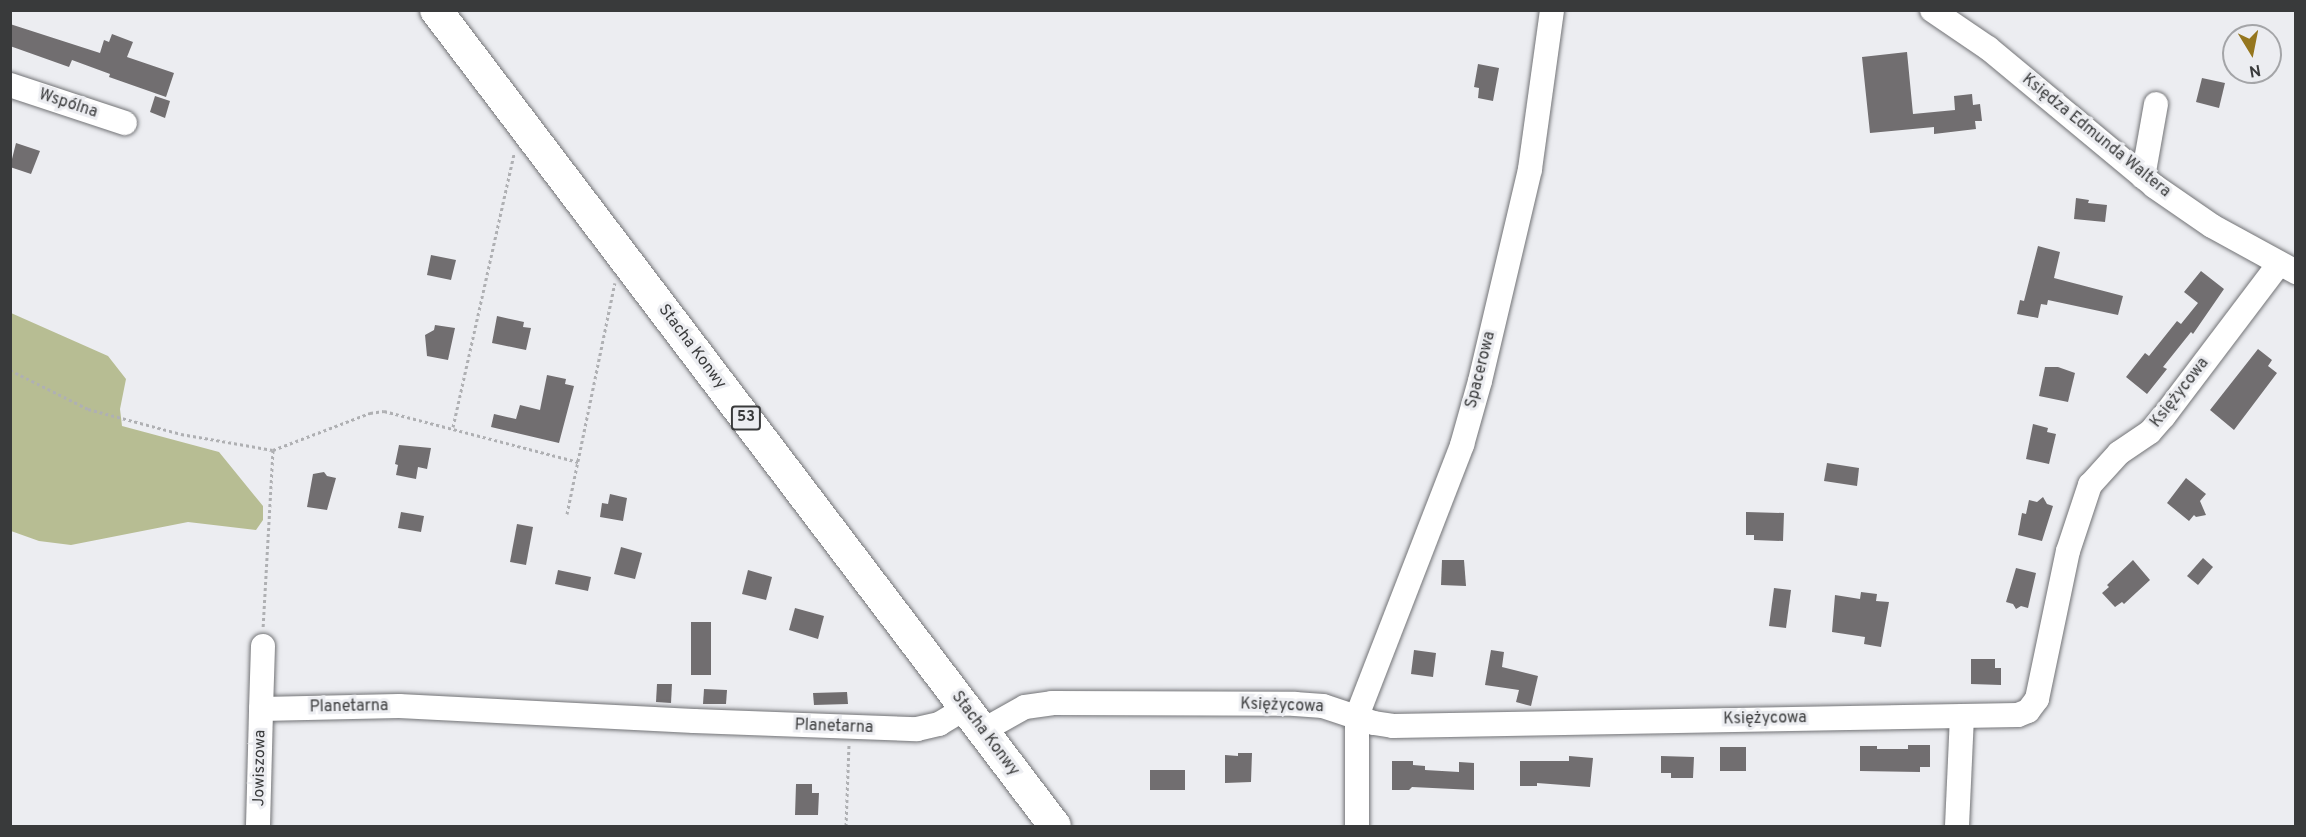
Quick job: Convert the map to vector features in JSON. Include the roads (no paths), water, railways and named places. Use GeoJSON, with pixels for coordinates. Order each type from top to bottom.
{"type":"FeatureCollection","features":[{"type":"Feature","properties":{"kind":"main road","name":"Stacha Konwy"},"geometry":{"type":"LineString","coordinates":[[436,10],[1055,826]]}},
{"type":"Feature","properties":{"kind":"street","name":"Spacerowa"},"geometry":{"type":"LineString","coordinates":[[1357,716],[1462,445],[1480,381],[1530,169],[1552,10]]}},
{"type":"Feature","properties":{"kind":"street","name":"Księdza Edmunda Waltera"},"geometry":{"type":"LineString","coordinates":[[1932,10],[1988,48],[2143,177],[2212,226],[2287,268]]}},
{"type":"Feature","properties":{"kind":"street","name":"Wspólna"},"geometry":{"type":"LineString","coordinates":[[10,86],[125,123]]}},
{"type":"Feature","properties":{"kind":"street"},"geometry":{"type":"LineString","coordinates":[[2143,177],[2156,104]]}},
{"type":"Feature","properties":{"kind":"street","name":"Księżycowa"},"geometry":{"type":"LineString","coordinates":[[974,719],[1052,703],[1295,704],[1323,706],[1393,726],[2018,716],[2028,711],[2037,699],[2068,551],[2090,485],[2110,461],[2150,432],[2287,268]]}},
{"type":"Feature","properties":{"kind":"street"},"geometry":{"type":"LineString","coordinates":[[261,709],[262,646]]}},
{"type":"Feature","properties":{"kind":"street","name":"Planetarna"},"geometry":{"type":"LineString","coordinates":[[261,709],[399,706],[849,728],[917,729],[974,719]]}},
{"type":"Feature","properties":{"kind":"street","name":"Jowiszowa"},"geometry":{"type":"LineString","coordinates":[[258,826],[261,709]]}},
{"type":"Feature","properties":{"kind":"street"},"geometry":{"type":"LineString","coordinates":[[1357,716],[1357,826]]}},
{"type":"Feature","properties":{"kind":"street"},"geometry":{"type":"LineString","coordinates":[[1957,826],[1962,716]]}}]}
